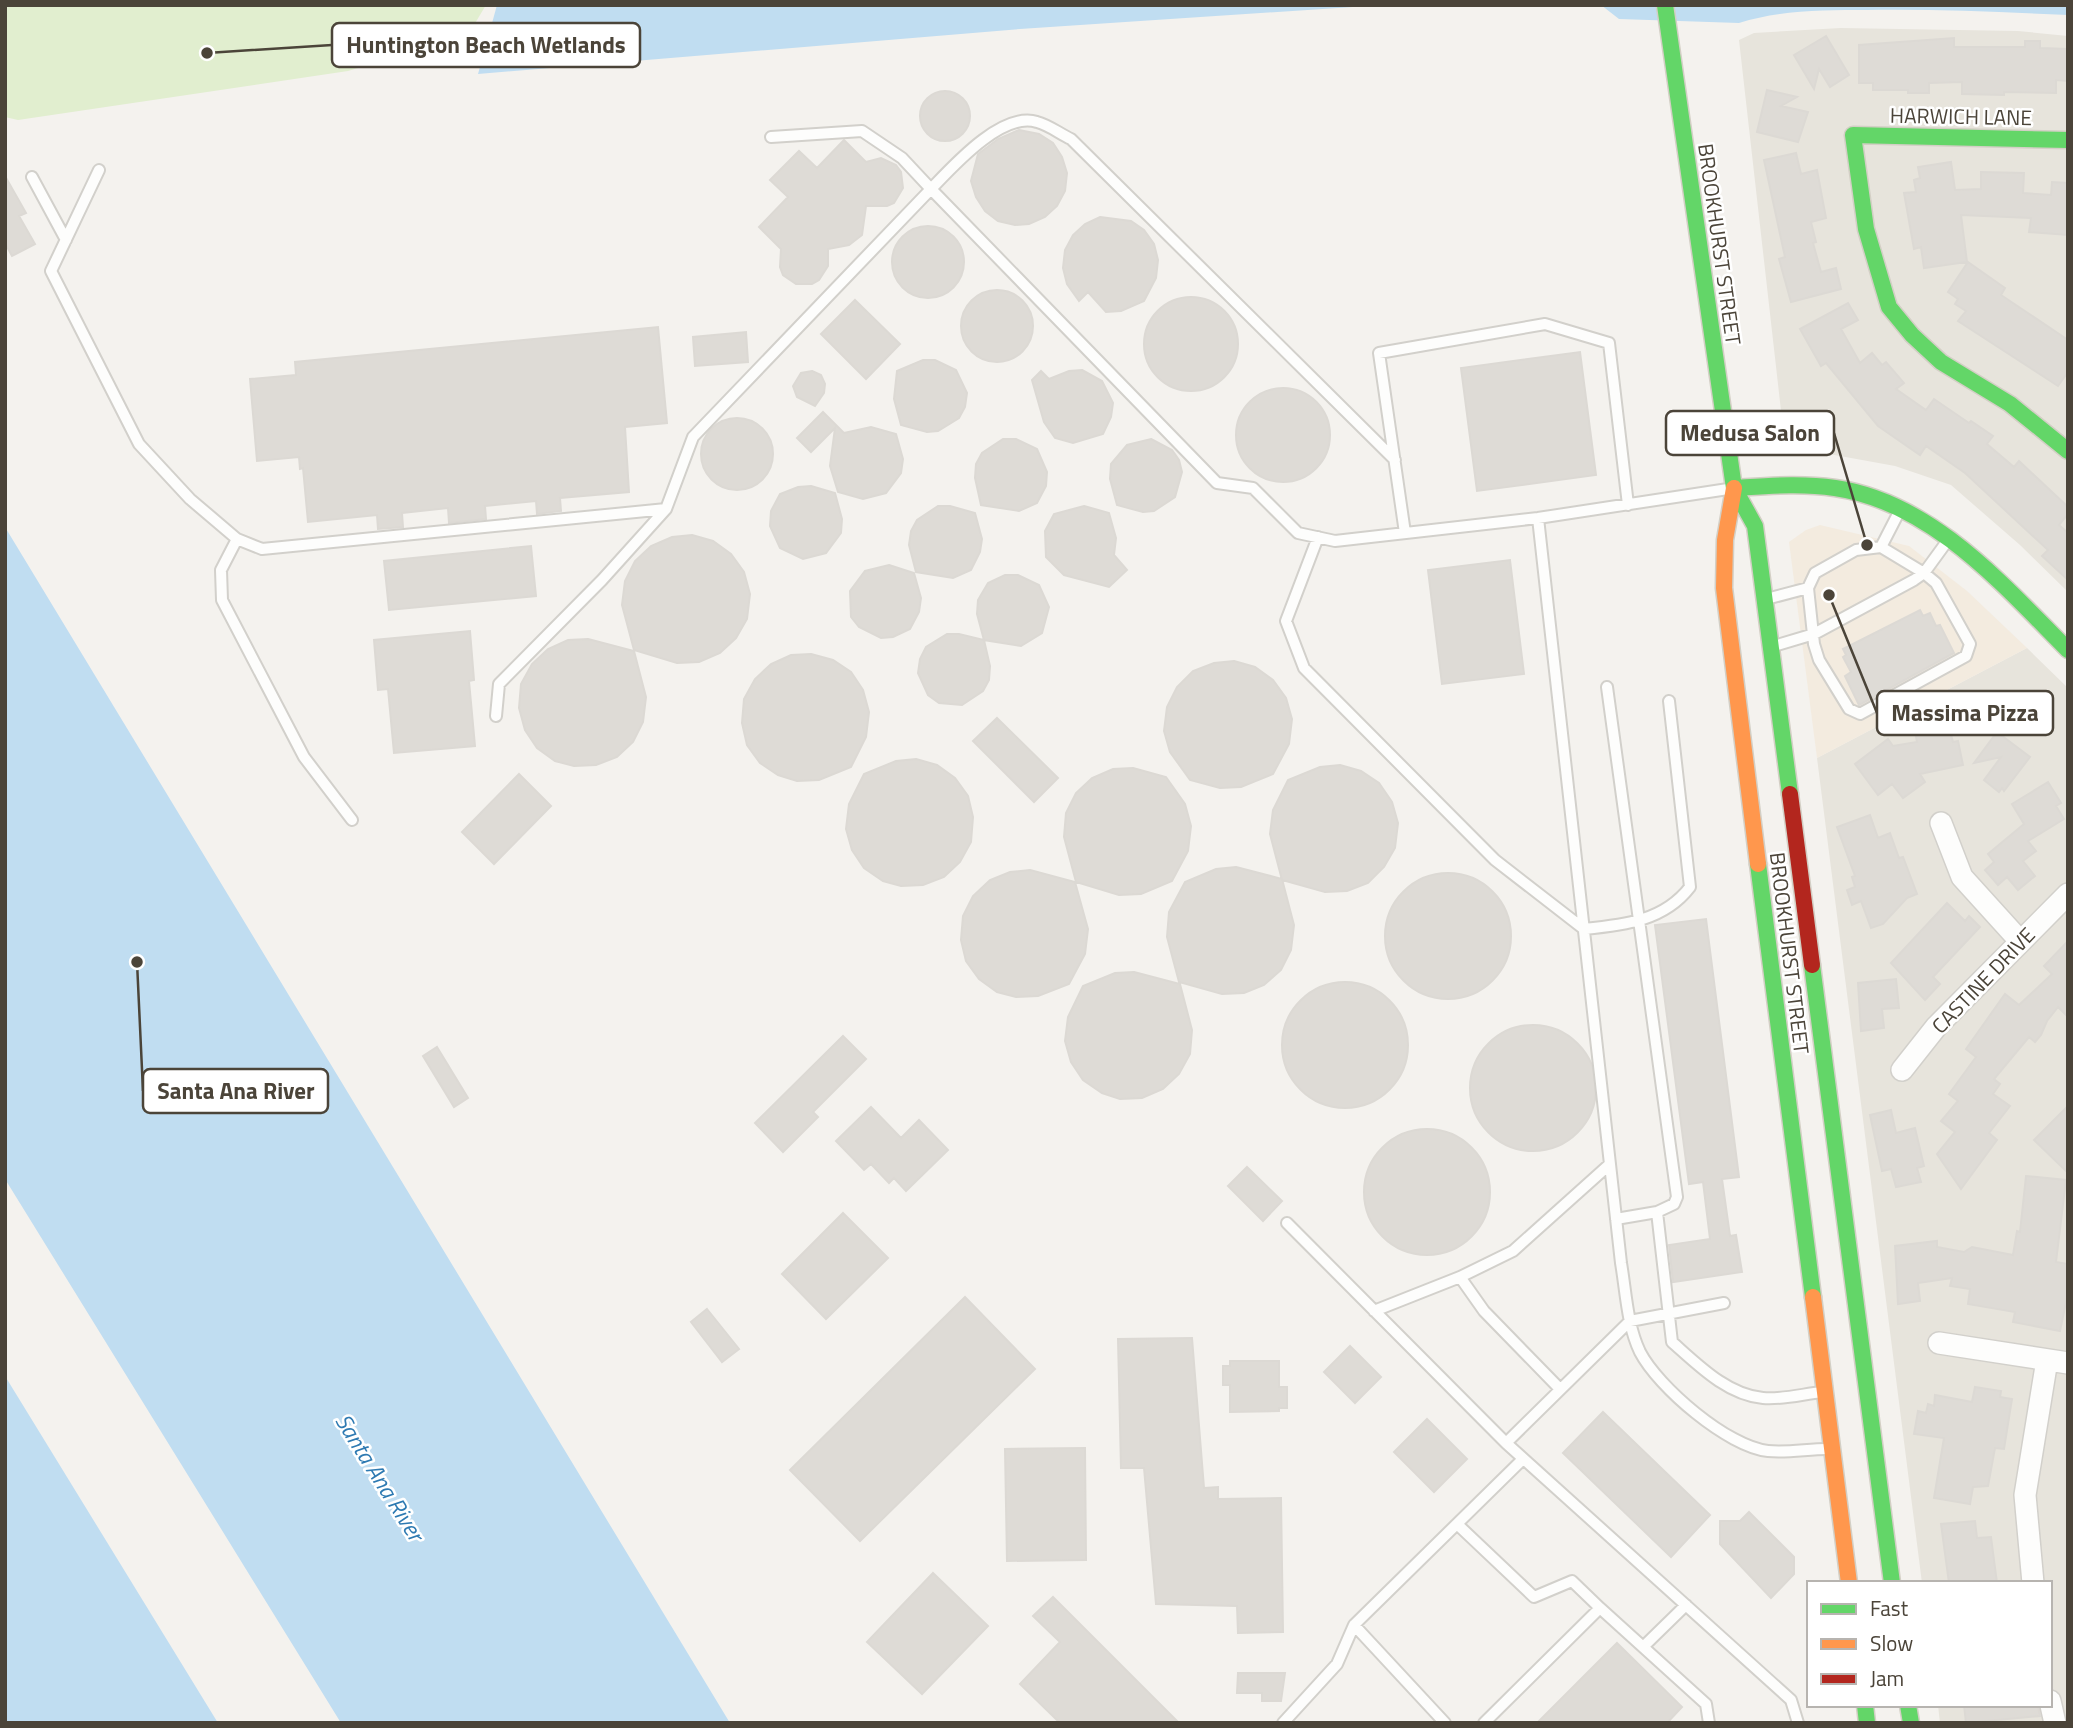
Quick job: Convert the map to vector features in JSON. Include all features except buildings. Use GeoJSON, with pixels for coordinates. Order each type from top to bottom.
{"type":"FeatureCollection","features":[{"type":"Feature","properties":{"kind":"main road","name":"BROOKHURST STREET"},"geometry":{"type":"LineString","coordinates":[[1665,5],[1734,488],[1755,526],[1765,599],[1849,1421],[1891,1581]]}},
{"type":"Feature","properties":{"kind":"main road","name":"HARWICH LANE"},"geometry":{"type":"LineString","coordinates":[[2068,140],[1853,135],[1866,229],[1889,307],[1912,335],[1941,362],[2010,404],[2068,451]]}},
{"type":"Feature","properties":{"kind":"main road"},"geometry":{"type":"LineString","coordinates":[[1734,488],[1794,484],[1860,493],[1901,508],[1950,538],[2068,650]]}},
{"type":"Feature","properties":{"kind":"main road","name":"BROOKHURST STREET"},"geometry":{"type":"LineString","coordinates":[[1734,488],[1724,527],[1722,548],[1727,624],[1825,1392],[1849,1421]]}},
{"type":"Feature","properties":{"kind":"main road","name":"BROOKHURST STREET"},"geometry":{"type":"LineString","coordinates":[[1849,1421],[1832,1449],[1849,1581]]}},
{"type":"Feature","properties":{"kind":"street"},"geometry":{"type":"LineString","coordinates":[[1941,822],[1962,877],[2020,940]]}},
{"type":"Feature","properties":{"kind":"street","name":"CASTINE DRIVE"},"geometry":{"type":"LineString","coordinates":[[1902,1069],[1936,1027],[2068,894]]}},
{"type":"Feature","properties":{"kind":"street"},"geometry":{"type":"LineString","coordinates":[[1939,1343],[2057,1362],[2025,1495],[2033,1581]]}},
{"type":"Feature","properties":{"kind":"lane"},"geometry":{"type":"LineString","coordinates":[[496,716],[499,684],[602,580],[666,509],[693,438],[971,147],[1014,122],[1036,121],[1071,139],[1395,460]]}},
{"type":"Feature","properties":{"kind":"lane"},"geometry":{"type":"LineString","coordinates":[[771,137],[862,131],[902,158],[1217,483],[1253,488],[1298,533],[1335,541],[1538,519],[1734,488]]}},
{"type":"Feature","properties":{"kind":"lane"},"geometry":{"type":"LineString","coordinates":[[99,170],[51,271],[139,444],[190,499],[237,539],[262,549],[666,509]]}},
{"type":"Feature","properties":{"kind":"lane"},"geometry":{"type":"LineString","coordinates":[[32,177],[66,240]]}},
{"type":"Feature","properties":{"kind":"lane"},"geometry":{"type":"LineString","coordinates":[[1405,533],[1379,353],[1545,324],[1609,344],[1628,505]]}},
{"type":"Feature","properties":{"kind":"lane"},"geometry":{"type":"LineString","coordinates":[[1881,547],[1901,508]]}},
{"type":"Feature","properties":{"kind":"lane"},"geometry":{"type":"LineString","coordinates":[[1538,519],[1616,1219],[1630,1321],[1641,1353],[1680,1401],[1735,1442],[1767,1451],[1832,1449]]}},
{"type":"Feature","properties":{"kind":"lane"},"geometry":{"type":"LineString","coordinates":[[1318,537],[1286,621],[1304,668],[1495,860],[1584,929],[1638,923],[1681,899],[1690,887],[1669,701]]}},
{"type":"Feature","properties":{"kind":"lane"},"geometry":{"type":"LineString","coordinates":[[1770,647],[1814,634],[1924,573],[1950,538]]}},
{"type":"Feature","properties":{"kind":"lane"},"geometry":{"type":"LineString","coordinates":[[237,539],[221,570],[222,600],[304,757],[352,820]]}},
{"type":"Feature","properties":{"kind":"lane"},"geometry":{"type":"LineString","coordinates":[[1881,547],[1924,573],[1936,583],[1970,644],[1966,656],[1860,715],[1849,709],[1819,660],[1808,588],[1815,573],[1856,550],[1881,547]]}},
{"type":"Feature","properties":{"kind":"lane"},"geometry":{"type":"LineString","coordinates":[[1765,599],[1808,588]]}},
{"type":"Feature","properties":{"kind":"lane"},"geometry":{"type":"LineString","coordinates":[[1607,687],[1677,1197],[1674,1205],[1657,1212],[1616,1219]]}},
{"type":"Feature","properties":{"kind":"lane"},"geometry":{"type":"LineString","coordinates":[[1374,1311],[1460,1277],[1514,1251],[1610,1164]]}},
{"type":"Feature","properties":{"kind":"lane"},"geometry":{"type":"LineString","coordinates":[[1657,1212],[1672,1342],[1724,1385],[1762,1398],[1825,1392]]}},
{"type":"Feature","properties":{"kind":"lane"},"geometry":{"type":"LineString","coordinates":[[1287,1223],[1506,1443],[1791,1700],[1798,1723]]}},
{"type":"Feature","properties":{"kind":"lane"},"geometry":{"type":"LineString","coordinates":[[1460,1277],[1485,1311],[1560,1389]]}},
{"type":"Feature","properties":{"kind":"lane"},"geometry":{"type":"LineString","coordinates":[[1506,1443],[1630,1321],[1724,1303]]}},
{"type":"Feature","properties":{"kind":"lane"},"geometry":{"type":"LineString","coordinates":[[1288,1721],[1337,1664],[1354,1625],[1523,1459]]}},
{"type":"Feature","properties":{"kind":"lane"},"geometry":{"type":"LineString","coordinates":[[1457,1524],[1534,1597],[1572,1581],[1706,1704],[1709,1723]]}},
{"type":"Feature","properties":{"kind":"lane"},"geometry":{"type":"LineString","coordinates":[[1644,1646],[1686,1605]]}},
{"type":"Feature","properties":{"kind":"lane"},"geometry":{"type":"LineString","coordinates":[[1484,1723],[1600,1608]]}},
{"type":"Feature","properties":{"kind":"lane"},"geometry":{"type":"LineString","coordinates":[[1354,1625],[1445,1723]]}},
{"type":"Feature","properties":{"kind":"shaded area"},"geometry":{"type":"Polygon","coordinates":[[[1841,28],[2018,31],[2068,36],[2068,592],[2020,545],[1951,485],[1895,466],[1785,446],[1739,40],[1754,33],[1841,28]]]}},
{"type":"Feature","properties":{"kind":"shaded area"},"geometry":{"type":"Polygon","coordinates":[[[1820,525],[1909,546],[1967,591],[2027,648],[1817,758],[1789,542],[1806,530],[1820,525]]]}},
{"type":"Feature","properties":{"kind":"shaded area"},"geometry":{"type":"Polygon","coordinates":[[[2027,648],[2068,688],[2068,1723],[1940,1723],[1938,1707],[2052,1707],[2052,1581],[1922,1581],[1817,758],[2027,648]]]}},
{"type":"Feature","properties":{"kind":"green space"},"geometry":{"type":"Polygon","coordinates":[[[5,5],[486,5],[468,35],[348,71],[18,120],[5,117],[5,5]]]}},
{"type":"Feature","properties":{"kind":"water"},"geometry":{"type":"Polygon","coordinates":[[[497,5],[1383,5],[1020,29],[478,74],[497,5]]]}},
{"type":"Feature","properties":{"kind":"water"},"geometry":{"type":"Polygon","coordinates":[[[1601,5],[2068,5],[2068,15],[1942,10],[1835,10],[1786,13],[1739,23],[1619,19],[1601,5]]]}},
{"type":"Feature","properties":{"kind":"water","name":"Santa Ana River"},"geometry":{"type":"Polygon","coordinates":[[[5,527],[730,1723],[341,1723],[5,1179],[5,527]]]}},
{"type":"Feature","properties":{"kind":"water"},"geometry":{"type":"Polygon","coordinates":[[[5,1376],[218,1723],[5,1723],[5,1376]]]}},
{"type":"Feature","properties":{"kind":"traffic: fast"},"geometry":{"type":"LineString","coordinates":[[1665,5],[1734,488],[1755,526],[1790,794]]}},
{"type":"Feature","properties":{"kind":"traffic: fast"},"geometry":{"type":"LineString","coordinates":[[2068,140],[1853,135],[1866,229],[1889,307],[1912,335],[1941,362],[2010,404],[2068,451]]}},
{"type":"Feature","properties":{"kind":"traffic: fast"},"geometry":{"type":"LineString","coordinates":[[1734,488],[1822,486],[1870,496],[1903,510],[1964,550],[2018,599],[2068,650]]}},
{"type":"Feature","properties":{"kind":"traffic: fast"},"geometry":{"type":"LineString","coordinates":[[1758,864],[1813,1297]]}},
{"type":"Feature","properties":{"kind":"traffic: fast"},"geometry":{"type":"LineString","coordinates":[[1812,965],[1892,1581]]}},
{"type":"Feature","properties":{"kind":"traffic: fast"},"geometry":{"type":"LineString","coordinates":[[1865,1707],[1867,1723]]}},
{"type":"Feature","properties":{"kind":"traffic: fast"},"geometry":{"type":"LineString","coordinates":[[1908,1707],[1911,1723]]}},
{"type":"Feature","properties":{"kind":"traffic: slow"},"geometry":{"type":"LineString","coordinates":[[1734,488],[1725,540],[1724,588],[1758,864]]}},
{"type":"Feature","properties":{"kind":"traffic: slow"},"geometry":{"type":"LineString","coordinates":[[1813,1297],[1849,1581]]}},
{"type":"Feature","properties":{"kind":"traffic: jam"},"geometry":{"type":"LineString","coordinates":[[1790,794],[1812,965]]}},
{"type":"Feature","properties":{"kind":"place","name":"Huntington Beach Wetlands"},"geometry":{"type":"Point","coordinates":[207,53]}},
{"type":"Feature","properties":{"kind":"place","name":"Medusa Salon"},"geometry":{"type":"Point","coordinates":[1867,545]}},
{"type":"Feature","properties":{"kind":"place","name":"Massima Pizza"},"geometry":{"type":"Point","coordinates":[1829,595]}},
{"type":"Feature","properties":{"kind":"place","name":"Santa Ana River"},"geometry":{"type":"Point","coordinates":[137,962]}}]}
